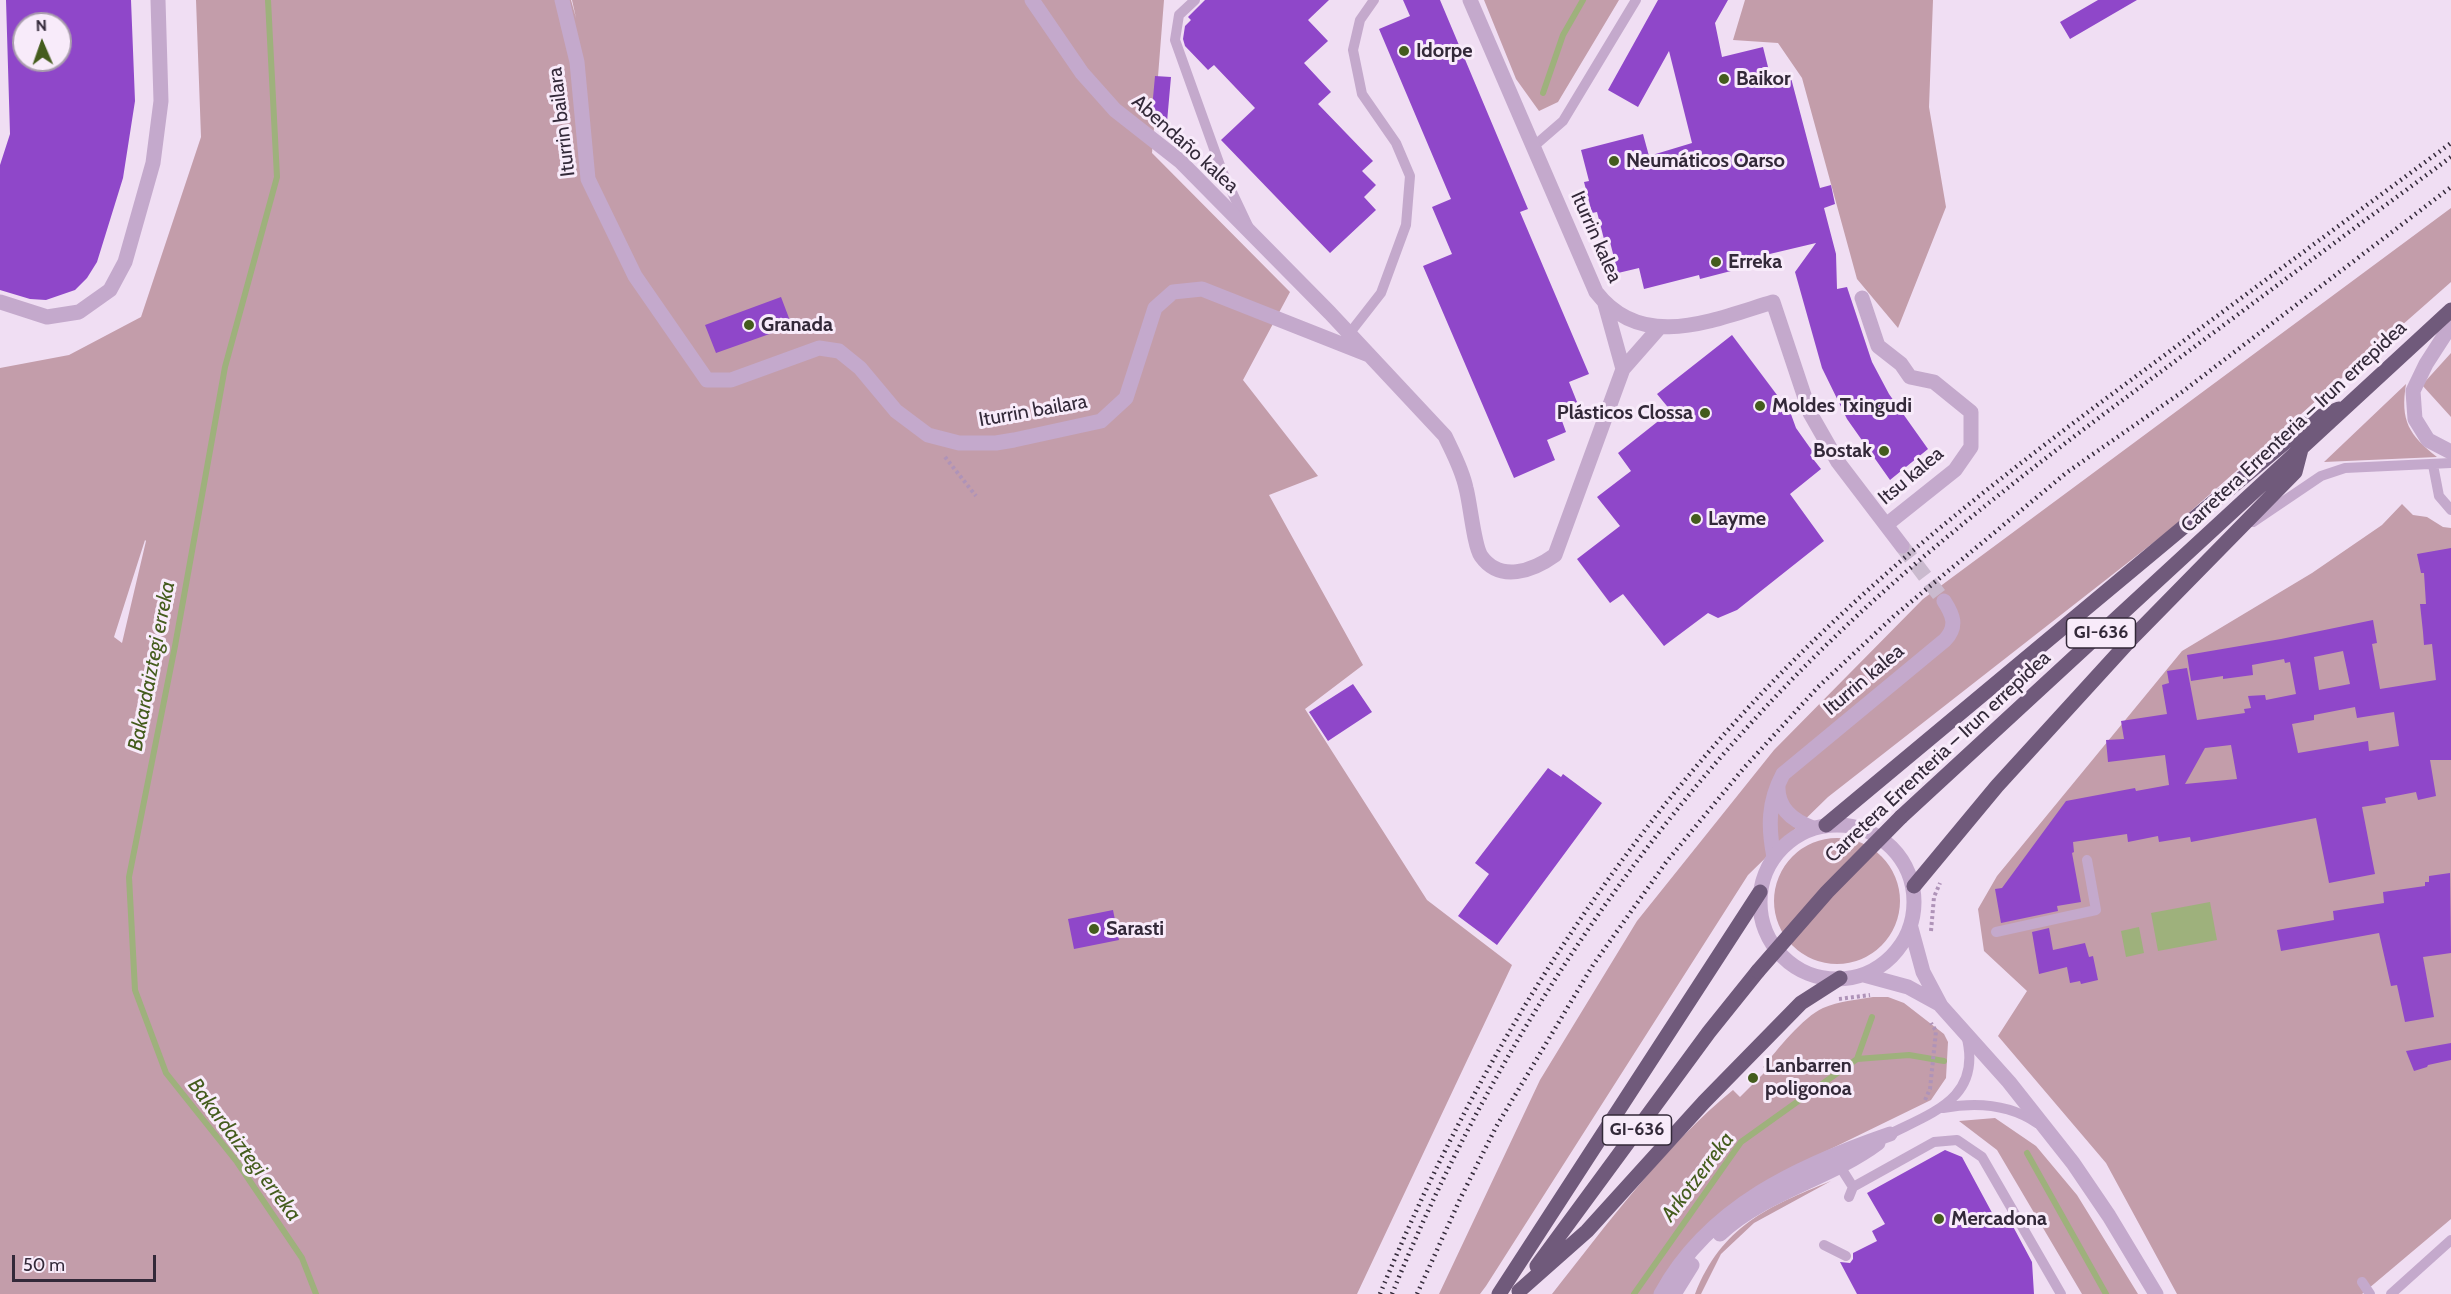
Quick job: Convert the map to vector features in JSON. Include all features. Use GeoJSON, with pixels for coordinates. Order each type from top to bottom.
{"type":"FeatureCollection","features":[{"type":"Feature","properties":{"kind":"main road","name":"Carretera Errenteria – Irun errepidea"},"geometry":{"type":"LineString","coordinates":[[1518,1292],[1709,1032],[1758,971],[1827,892],[1901,817],[2451,310]]}},
{"type":"Feature","properties":{"kind":"main road"},"geometry":{"type":"LineString","coordinates":[[1819,826],[2312,420],[2350,404]]}},
{"type":"Feature","properties":{"kind":"main road"},"geometry":{"type":"LineString","coordinates":[[1914,886],[1997,786],[2133,637],[2295,472],[2301,449]]}},
{"type":"Feature","properties":{"kind":"main road"},"geometry":{"type":"LineString","coordinates":[[1499,1294],[1760,892]]}},
{"type":"Feature","properties":{"kind":"main road"},"geometry":{"type":"LineString","coordinates":[[1518,1292],[1587,1231],[1704,1102],[1801,1003],[1840,978]]}},
{"type":"Feature","properties":{"kind":"street"},"geometry":{"type":"LineString","coordinates":[[0,302],[47,317],[80,312],[110,290],[125,262],[153,164],[160,100],[158,0]]}},
{"type":"Feature","properties":{"kind":"street","name":"Iturrin bailara"},"geometry":{"type":"LineString","coordinates":[[562,0],[577,62],[588,179],[635,276],[707,380],[731,380],[819,348],[839,351],[860,368],[896,411],[928,435],[959,443],[996,443],[1101,421],[1126,398],[1155,308],[1173,292],[1202,289],[1369,355]]}},
{"type":"Feature","properties":{"kind":"street","name":"Abendaño kalea"},"geometry":{"type":"LineString","coordinates":[[1032,0],[1082,74],[1115,110],[1180,161],[1349,334],[1444,436],[1457,461],[1466,486],[1480,555],[1495,569],[1516,572],[1538,567],[1555,555],[1623,369]]}},
{"type":"Feature","properties":{"kind":"street","name":"Iturrin kalea"},"geometry":{"type":"LineString","coordinates":[[1470,0],[1596,292],[1605,304],[1632,321],[1659,328],[1699,324],[1773,302],[1810,413],[1838,462],[1902,546]]}},
{"type":"Feature","properties":{"kind":"street","name":"Itsu kalea"},"geometry":{"type":"LineString","coordinates":[[1862,298],[1878,346],[1901,364],[1910,377],[1934,382],[1971,412],[1971,447],[1955,470],[1886,525]]}},
{"type":"Feature","properties":{"kind":"street"},"geometry":{"type":"LineString","coordinates":[[1605,304],[1623,369]]}},
{"type":"Feature","properties":{"kind":"street"},"geometry":{"type":"LineString","coordinates":[[2451,325],[2426,364],[2413,392],[2415,419],[2428,440],[2451,452]]}},
{"type":"Feature","properties":{"kind":"street"},"geometry":{"type":"LineString","coordinates":[[1623,369],[1659,328]]}},
{"type":"Feature","properties":{"kind":"street","name":"Iturrin kalea"},"geometry":{"type":"LineString","coordinates":[[1774,856],[1769,825],[1770,811],[1783,774],[1950,635],[1953,615],[1944,601]]}},
{"type":"Feature","properties":{"kind":"street"},"geometry":{"type":"LineString","coordinates":[[1778,783],[1779,798],[1786,812],[1794,819],[1819,826],[1848,825],[1870,831],[1897,852],[1904,861],[1914,886],[1915,907],[1911,928],[1903,944],[1892,957],[1864,975],[1840,978],[1819,977],[1805,972],[1782,956],[1766,933],[1760,906],[1760,892],[1765,873],[1774,856],[1785,844],[1819,826]]}},
{"type":"Feature","properties":{"kind":"street"},"geometry":{"type":"LineString","coordinates":[[1911,928],[1923,972],[1941,1006],[2048,1130],[2109,1216],[2156,1294]]}},
{"type":"Feature","properties":{"kind":"street"},"geometry":{"type":"LineString","coordinates":[[1864,975],[1908,987],[1941,1006]]}},
{"type":"Feature","properties":{"kind":"street"},"geometry":{"type":"LineString","coordinates":[[1674,1294],[1696,1260],[1726,1228],[1765,1203],[1841,1168],[1890,1134]]}},
{"type":"Feature","properties":{"kind":"street"},"geometry":{"type":"LineString","coordinates":[[1661,1294],[1697,1242],[1737,1207],[1768,1186],[1804,1167],[1890,1134]]}},
{"type":"Feature","properties":{"kind":"street"},"geometry":{"type":"LineString","coordinates":[[1768,1186],[1784,1185],[1815,1173],[1841,1168]]}},
{"type":"Feature","properties":{"kind":"lane"},"geometry":{"type":"LineString","coordinates":[[1195,0],[1179,15],[1175,40],[1222,171],[1252,234]]}},
{"type":"Feature","properties":{"kind":"lane"},"geometry":{"type":"LineString","coordinates":[[1349,334],[1381,293],[1406,225],[1410,176],[1396,143],[1362,94],[1353,50],[1360,20],[1374,0]]}},
{"type":"Feature","properties":{"kind":"lane"},"geometry":{"type":"LineString","coordinates":[[1533,147],[1563,121],[1636,0]]}},
{"type":"Feature","properties":{"kind":"lane"},"geometry":{"type":"LineString","coordinates":[[2231,537],[2321,476],[2345,468],[2451,463]]}},
{"type":"Feature","properties":{"kind":"lane"},"geometry":{"type":"LineString","coordinates":[[2433,465],[2439,496],[2451,510]]}},
{"type":"Feature","properties":{"kind":"lane"},"geometry":{"type":"LineString","coordinates":[[1996,932],[2096,910],[2086,860]]}},
{"type":"Feature","properties":{"kind":"lane"},"geometry":{"type":"LineString","coordinates":[[1943,1108],[1958,1092],[1967,1072],[1969,1052],[1965,1032]]}},
{"type":"Feature","properties":{"kind":"lane"},"geometry":{"type":"LineString","coordinates":[[1890,1134],[1943,1108],[1961,1104],[1997,1106],[2023,1115],[2048,1130]]}},
{"type":"Feature","properties":{"kind":"lane"},"geometry":{"type":"LineString","coordinates":[[1841,1168],[1851,1192],[1934,1143],[1958,1140],[1982,1157],[2061,1294]]}},
{"type":"Feature","properties":{"kind":"lane"},"geometry":{"type":"LineString","coordinates":[[2391,1294],[2451,1240]]}},
{"type":"Feature","properties":{"kind":"lane"},"geometry":{"type":"LineString","coordinates":[[1824,1245],[1846,1256]]}},
{"type":"Feature","properties":{"kind":"lane"},"geometry":{"type":"LineString","coordinates":[[2362,1282],[2370,1294]]}},
{"type":"Feature","properties":{"kind":"path"},"geometry":{"type":"LineString","coordinates":[[928,435],[976,496]]}},
{"type":"Feature","properties":{"kind":"path"},"geometry":{"type":"LineString","coordinates":[[1930,937],[1934,897],[1944,874]]}},
{"type":"Feature","properties":{"kind":"path"},"geometry":{"type":"LineString","coordinates":[[1836,999],[1877,994]]}},
{"type":"Feature","properties":{"kind":"path"},"geometry":{"type":"LineString","coordinates":[[1926,1018],[1936,1031],[1930,1089]]}},
{"type":"Feature","properties":{"kind":"shaded area"},"geometry":{"type":"Polygon","coordinates":[[[196,0],[571,0],[576,18],[572,0],[1164,0],[1152,153],[1290,292],[1243,380],[1318,476],[1269,495],[1363,665],[1305,709],[1427,900],[1512,965],[1357,1294],[0,1294],[0,368],[69,355],[141,317],[201,137],[196,0]],[[146,541],[114,637],[122,643],[146,541]]]}},
{"type":"Feature","properties":{"kind":"shaded area"},"geometry":{"type":"Polygon","coordinates":[[[1484,0],[1619,0],[1558,102],[1539,111],[1516,79],[1484,0]]]}},
{"type":"Feature","properties":{"kind":"shaded area"},"geometry":{"type":"Polygon","coordinates":[[[1745,0],[1933,0],[1929,107],[1946,207],[1898,328],[1857,279],[1802,78],[1778,43],[1733,40],[1745,0]]]}},
{"type":"Feature","properties":{"kind":"shaded area"},"geometry":{"type":"Polygon","coordinates":[[[2451,208],[2451,282],[2167,532],[1828,797],[1748,875],[1486,1286],[1480,1294],[1439,1294],[1540,1080],[1637,921],[1774,750],[1923,599],[2451,208]]]}},
{"type":"Feature","properties":{"kind":"shaded area"},"geometry":{"type":"Polygon","coordinates":[[[2451,353],[2451,417],[2422,385],[2451,353]]]}},
{"type":"Feature","properties":{"kind":"shaded area"},"geometry":{"type":"Polygon","coordinates":[[[2406,384],[2404,408],[2409,426],[2420,442],[2437,457],[2324,462],[2406,384]]]}},
{"type":"Feature","properties":{"kind":"shaded area"},"geometry":{"type":"Polygon","coordinates":[[[2402,504],[2413,515],[2427,517],[2443,527],[2451,528],[2451,1219],[2362,1294],[2177,1294],[2106,1163],[1998,1036],[2027,991],[1984,951],[1978,909],[1997,876],[2182,651],[2312,573],[2382,525],[2402,504]]]}},
{"type":"Feature","properties":{"kind":"shaded area"},"geometry":{"type":"Polygon","coordinates":[[[1837,838],[1861,842],[1882,856],[1896,877],[1900,901],[1896,925],[1882,946],[1861,960],[1837,964],[1813,960],[1792,946],[1778,925],[1774,901],[1778,877],[1792,856],[1813,842],[1837,838]]]}},
{"type":"Feature","properties":{"kind":"shaded area"},"geometry":{"type":"Polygon","coordinates":[[[2210,902],[2217,940],[2158,951],[2151,913],[2210,902]]]}},
{"type":"Feature","properties":{"kind":"shaded area"},"geometry":{"type":"Polygon","coordinates":[[[2139,927],[2144,953],[2126,957],[2121,931],[2139,927]]]}},
{"type":"Feature","properties":{"kind":"shaded area"},"geometry":{"type":"Polygon","coordinates":[[[1888,997],[1904,1003],[1944,1034],[1948,1042],[1946,1078],[1931,1100],[1810,1159],[1749,1193],[1656,1294],[1552,1294],[1660,1161],[1684,1135],[1733,1090],[1740,1097],[1766,1071],[1763,1067],[1799,1026],[1823,1008],[1841,1002],[1888,997]]]}},
{"type":"Feature","properties":{"kind":"shaded area"},"geometry":{"type":"Polygon","coordinates":[[[1995,1118],[2036,1146],[2077,1195],[2138,1294],[2082,1294],[1997,1150],[1959,1121],[1995,1118]]]}},
{"type":"Feature","properties":{"kind":"shaded area"},"geometry":{"type":"Polygon","coordinates":[[[1831,1181],[1754,1223],[1721,1254],[1701,1294],[1695,1294],[1706,1271],[1733,1235],[1767,1210],[1831,1181]]]}},
{"type":"Feature","properties":{"kind":"building"},"geometry":{"type":"Polygon","coordinates":[[[6,0],[131,0],[135,101],[123,178],[97,262],[87,278],[75,290],[46,300],[30,299],[0,290],[0,165],[10,134],[6,0]]]}},
{"type":"Feature","properties":{"kind":"building"},"geometry":{"type":"Polygon","coordinates":[[[1205,0],[1329,0],[1308,20],[1328,41],[1304,63],[1331,92],[1318,104],[1373,161],[1362,171],[1376,185],[1364,197],[1376,210],[1330,253],[1221,140],[1255,108],[1214,65],[1208,70],[1185,46],[1183,39],[1185,26],[1191,20],[1188,17],[1205,0]]]}},
{"type":"Feature","properties":{"kind":"building"},"geometry":{"type":"Polygon","coordinates":[[[1403,0],[1440,0],[1528,209],[1520,212],[1589,374],[1569,382],[1577,402],[1558,410],[1566,432],[1547,440],[1555,460],[1514,478],[1423,266],[1452,254],[1432,207],[1451,199],[1379,29],[1410,16],[1403,0]]]}},
{"type":"Feature","properties":{"kind":"building"},"geometry":{"type":"Polygon","coordinates":[[[1658,0],[1728,0],[1715,23],[1722,57],[1763,47],[1772,83],[1791,78],[1820,188],[1831,185],[1835,204],[1824,208],[1836,254],[1837,289],[1847,287],[1872,362],[1889,394],[1928,449],[1890,480],[1847,419],[1822,368],[1795,272],[1816,243],[1757,257],[1758,264],[1700,279],[1699,275],[1644,289],[1639,268],[1618,273],[1610,242],[1605,243],[1597,212],[1592,213],[1584,182],[1589,181],[1581,150],[1643,134],[1649,156],[1692,143],[1669,51],[1638,107],[1608,90],[1658,0]]]}},
{"type":"Feature","properties":{"kind":"building"},"geometry":{"type":"Polygon","coordinates":[[[2098,0],[2137,0],[2070,39],[2060,22],[2098,0]]]}},
{"type":"Feature","properties":{"kind":"building"},"geometry":{"type":"Polygon","coordinates":[[[1155,76],[1171,77],[1167,122],[1151,120],[1155,76]]]}},
{"type":"Feature","properties":{"kind":"building","name":"Granada"},"geometry":{"type":"Polygon","coordinates":[[[781,297],[792,326],[716,353],[705,325],[781,297]]]}},
{"type":"Feature","properties":{"kind":"building"},"geometry":{"type":"Polygon","coordinates":[[[1732,335],[1780,399],[1784,395],[1796,428],[1813,452],[1810,455],[1821,469],[1790,494],[1824,541],[1737,610],[1718,618],[1708,613],[1664,646],[1623,594],[1610,603],[1577,559],[1620,526],[1597,497],[1631,471],[1618,453],[1671,411],[1657,394],[1732,335]]]}},
{"type":"Feature","properties":{"kind":"building"},"geometry":{"type":"Polygon","coordinates":[[[2451,548],[2451,760],[2430,760],[2436,796],[2418,800],[2416,792],[2385,798],[2386,803],[2362,807],[2375,874],[2329,883],[2316,818],[2191,842],[2190,837],[2159,842],[2158,836],[2128,842],[2127,834],[2073,842],[2074,852],[2072,853],[2081,902],[2057,906],[2058,911],[2001,923],[1995,889],[2002,888],[2066,801],[2135,788],[2136,791],[2169,785],[2165,755],[2108,762],[2106,740],[2124,739],[2121,721],[2167,714],[2162,685],[2169,683],[2167,671],[2187,668],[2197,720],[2245,713],[2244,709],[2251,708],[2248,696],[2265,695],[2266,700],[2296,694],[2290,662],[2285,663],[2284,659],[2252,665],[2253,675],[2223,679],[2223,676],[2191,681],[2187,655],[2373,620],[2377,643],[2372,644],[2380,689],[2436,680],[2432,644],[2424,645],[2420,604],[2426,604],[2424,573],[2421,573],[2417,554],[2451,548]],[[2343,651],[2314,657],[2319,690],[2350,684],[2343,651]],[[2355,707],[2314,715],[2314,720],[2292,724],[2298,753],[2368,741],[2369,751],[2399,746],[2394,712],[2357,718],[2355,707]],[[2231,745],[2205,748],[2185,784],[2237,779],[2231,745]]]}},
{"type":"Feature","properties":{"kind":"building"},"geometry":{"type":"Polygon","coordinates":[[[1353,684],[1372,712],[1328,741],[1309,712],[1353,684]]]}},
{"type":"Feature","properties":{"kind":"building"},"geometry":{"type":"Polygon","coordinates":[[[1548,768],[1561,777],[1563,774],[1602,803],[1497,945],[1458,916],[1489,874],[1475,863],[1548,768]]]}},
{"type":"Feature","properties":{"kind":"building"},"geometry":{"type":"Polygon","coordinates":[[[2450,873],[2451,953],[2423,957],[2434,1017],[2405,1022],[2397,985],[2391,986],[2379,933],[2281,951],[2277,930],[2334,920],[2333,911],[2384,903],[2383,892],[2425,886],[2425,882],[2429,882],[2429,876],[2450,873]]]}},
{"type":"Feature","properties":{"kind":"building","name":"Sarasti"},"geometry":{"type":"Polygon","coordinates":[[[1113,910],[1119,940],[1074,949],[1068,919],[1113,910]]]}},
{"type":"Feature","properties":{"kind":"building"},"geometry":{"type":"Polygon","coordinates":[[[2049,928],[2053,950],[2085,943],[2089,957],[2093,956],[2098,980],[2081,984],[2080,981],[2070,983],[2067,967],[2039,974],[2032,932],[2049,928]]]}},
{"type":"Feature","properties":{"kind":"building"},"geometry":{"type":"Polygon","coordinates":[[[2451,1043],[2451,1060],[2414,1071],[2406,1051],[2451,1043]]]}},
{"type":"Feature","properties":{"kind":"building","name":"Mercadona"},"geometry":{"type":"Polygon","coordinates":[[[1945,1150],[1962,1157],[1997,1222],[2008,1217],[2032,1262],[2034,1294],[1857,1294],[1840,1262],[1850,1263],[1853,1253],[1877,1241],[1872,1231],[1885,1224],[1867,1193],[1945,1150]]]}},
{"type":"Feature","properties":{"kind":"waterway","name":"Bakardaiztegi erreka"},"geometry":{"type":"LineString","coordinates":[[268,0],[277,177],[225,367],[175,646],[129,877],[135,990],[166,1073],[237,1162],[302,1258],[316,1294]]}},
{"type":"Feature","properties":{"kind":"waterway","name":"Arkotzerreka"},"geometry":{"type":"LineString","coordinates":[[1543,93],[1563,35],[1583,0]]}},
{"type":"Feature","properties":{"kind":"waterway","name":"Arkotzerreka"},"geometry":{"type":"LineString","coordinates":[[1634,1294],[1741,1142],[1857,1059],[1872,1017]]}},
{"type":"Feature","properties":{"kind":"waterway"},"geometry":{"type":"LineString","coordinates":[[1857,1059],[1909,1055],[1944,1061]]}},
{"type":"Feature","properties":{"kind":"waterway"},"geometry":{"type":"LineString","coordinates":[[2027,1153],[2106,1294]]}},
{"type":"Feature","properties":{"kind":"tunnel"},"geometry":{"type":"LineString","coordinates":[[1902,546],[1944,601]]}},
{"type":"Feature","properties":{"kind":"railway"},"geometry":{"type":"LineString","coordinates":[[1380,1294],[1418,1206],[1460,1121],[1506,1037],[1556,956],[1610,877],[1667,801],[1729,729],[1837,618],[1969,504],[2107,398],[2451,143]]}},
{"type":"Feature","properties":{"kind":"railway"},"geometry":{"type":"LineString","coordinates":[[1392,1294],[1434,1199],[1481,1106],[1533,1015],[1589,927],[1651,843],[1717,762],[1787,685],[1861,612],[2012,484],[2451,157]]}},
{"type":"Feature","properties":{"kind":"railway"},"geometry":{"type":"LineString","coordinates":[[1417,1294],[1496,1127],[1593,965],[1667,861],[1743,769],[1818,687],[1894,616],[2066,473],[2182,392],[2451,187]]}},
{"type":"Feature","properties":{"kind":"place","name":"Idorpe"},"geometry":{"type":"Point","coordinates":[1404,51]}},
{"type":"Feature","properties":{"kind":"place","name":"Baikor"},"geometry":{"type":"Point","coordinates":[1724,79]}},
{"type":"Feature","properties":{"kind":"place","name":"Neumáticos Oarso"},"geometry":{"type":"Point","coordinates":[1614,161]}},
{"type":"Feature","properties":{"kind":"place","name":"Erreka"},"geometry":{"type":"Point","coordinates":[1716,262]}},
{"type":"Feature","properties":{"kind":"place","name":"Granada"},"geometry":{"type":"Point","coordinates":[749,325]}},
{"type":"Feature","properties":{"kind":"place","name":"Moldes Txingudi"},"geometry":{"type":"Point","coordinates":[1760,406]}},
{"type":"Feature","properties":{"kind":"place","name":"Plásticos Clossa"},"geometry":{"type":"Point","coordinates":[1705,413]}},
{"type":"Feature","properties":{"kind":"place","name":"Bostak"},"geometry":{"type":"Point","coordinates":[1884,451]}},
{"type":"Feature","properties":{"kind":"place","name":"Layme"},"geometry":{"type":"Point","coordinates":[1696,519]}},
{"type":"Feature","properties":{"kind":"place","name":"Sarasti"},"geometry":{"type":"Point","coordinates":[1094,929]}},
{"type":"Feature","properties":{"kind":"place","name":"Lanbarren poligonoa"},"geometry":{"type":"Point","coordinates":[1753,1078]}},
{"type":"Feature","properties":{"kind":"place","name":"Mercadona"},"geometry":{"type":"Point","coordinates":[1939,1219]}}]}
